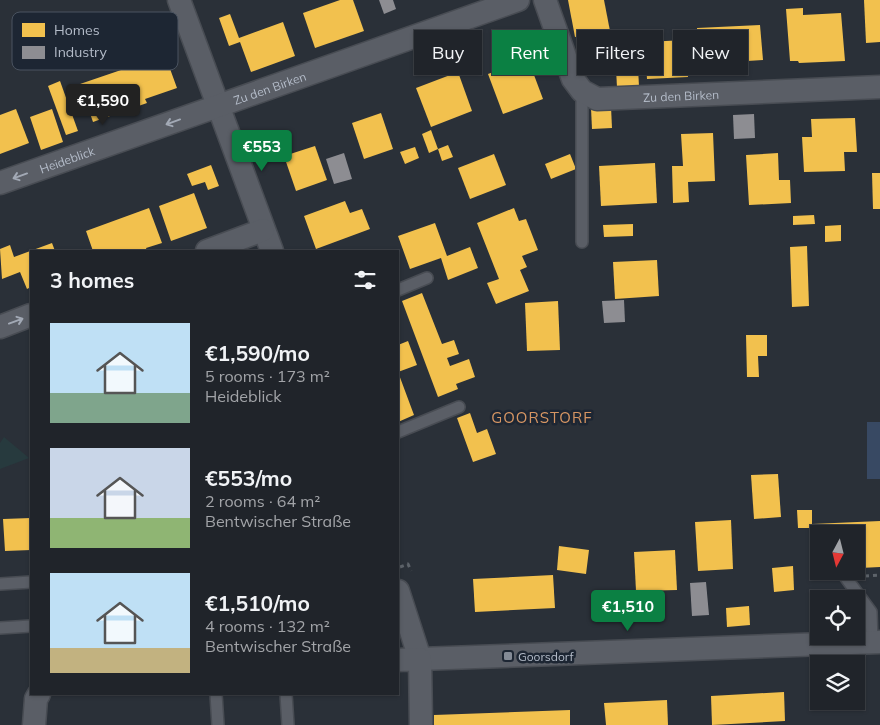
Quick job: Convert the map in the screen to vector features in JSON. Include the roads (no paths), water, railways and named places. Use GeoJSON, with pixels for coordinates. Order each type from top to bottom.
{"type":"FeatureCollection","features":[{"type":"Feature","properties":{"kind":"street"},"geometry":{"type":"LineString","coordinates":[[180,0],[272,250]]}},
{"type":"Feature","properties":{"kind":"street","name":"Zu den Birken"},"geometry":{"type":"LineString","coordinates":[[219,106],[518,0]]}},
{"type":"Feature","properties":{"kind":"street"},"geometry":{"type":"LineString","coordinates":[[545,0],[573,79],[582,91]]}},
{"type":"Feature","properties":{"kind":"street","name":"Zu den Birken"},"geometry":{"type":"LineString","coordinates":[[582,91],[597,99],[880,87]]}},
{"type":"Feature","properties":{"kind":"street","name":"Heideblick"},"geometry":{"type":"LineString","coordinates":[[0,183],[219,106]]}},
{"type":"Feature","properties":{"kind":"street"},"geometry":{"type":"LineString","coordinates":[[210,250],[263,230]]}},
{"type":"Feature","properties":{"kind":"street"},"geometry":{"type":"LineString","coordinates":[[0,327],[30,315]]}},
{"type":"Feature","properties":{"kind":"street"},"geometry":{"type":"LineString","coordinates":[[399,599],[420,659],[421,725]]}},
{"type":"Feature","properties":{"kind":"street"},"geometry":{"type":"LineString","coordinates":[[399,660],[876,642]]}},
{"type":"Feature","properties":{"kind":"street"},"geometry":{"type":"LineString","coordinates":[[34,722],[36,699],[38,695]]}},
{"type":"Feature","properties":{"kind":"lane"},"geometry":{"type":"LineString","coordinates":[[582,91],[582,242]]}},
{"type":"Feature","properties":{"kind":"lane"},"geometry":{"type":"LineString","coordinates":[[399,290],[427,278]]}},
{"type":"Feature","properties":{"kind":"lane"},"geometry":{"type":"LineString","coordinates":[[399,432],[458,407]]}},
{"type":"Feature","properties":{"kind":"lane"},"geometry":{"type":"LineString","coordinates":[[848,580],[871,612],[876,642]]}},
{"type":"Feature","properties":{"kind":"lane"},"geometry":{"type":"LineString","coordinates":[[0,584],[30,582]]}},
{"type":"Feature","properties":{"kind":"lane"},"geometry":{"type":"LineString","coordinates":[[0,628],[30,626]]}},
{"type":"Feature","properties":{"kind":"lane"},"geometry":{"type":"LineString","coordinates":[[216,695],[218,725]]}},
{"type":"Feature","properties":{"kind":"lane"},"geometry":{"type":"LineString","coordinates":[[286,695],[288,725]]}},
{"type":"Feature","properties":{"kind":"water"},"geometry":{"type":"Polygon","coordinates":[[[867,422],[880,422],[880,479],[867,479],[867,422]]]}},
{"type":"Feature","properties":{"kind":"place","name":"Goorsdorf"},"geometry":{"type":"Point","coordinates":[508,656]}},
{"type":"Feature","properties":{"kind":"district","name":"GOORSTORF"},"geometry":{"type":"Point","coordinates":[542,417]}}]}
